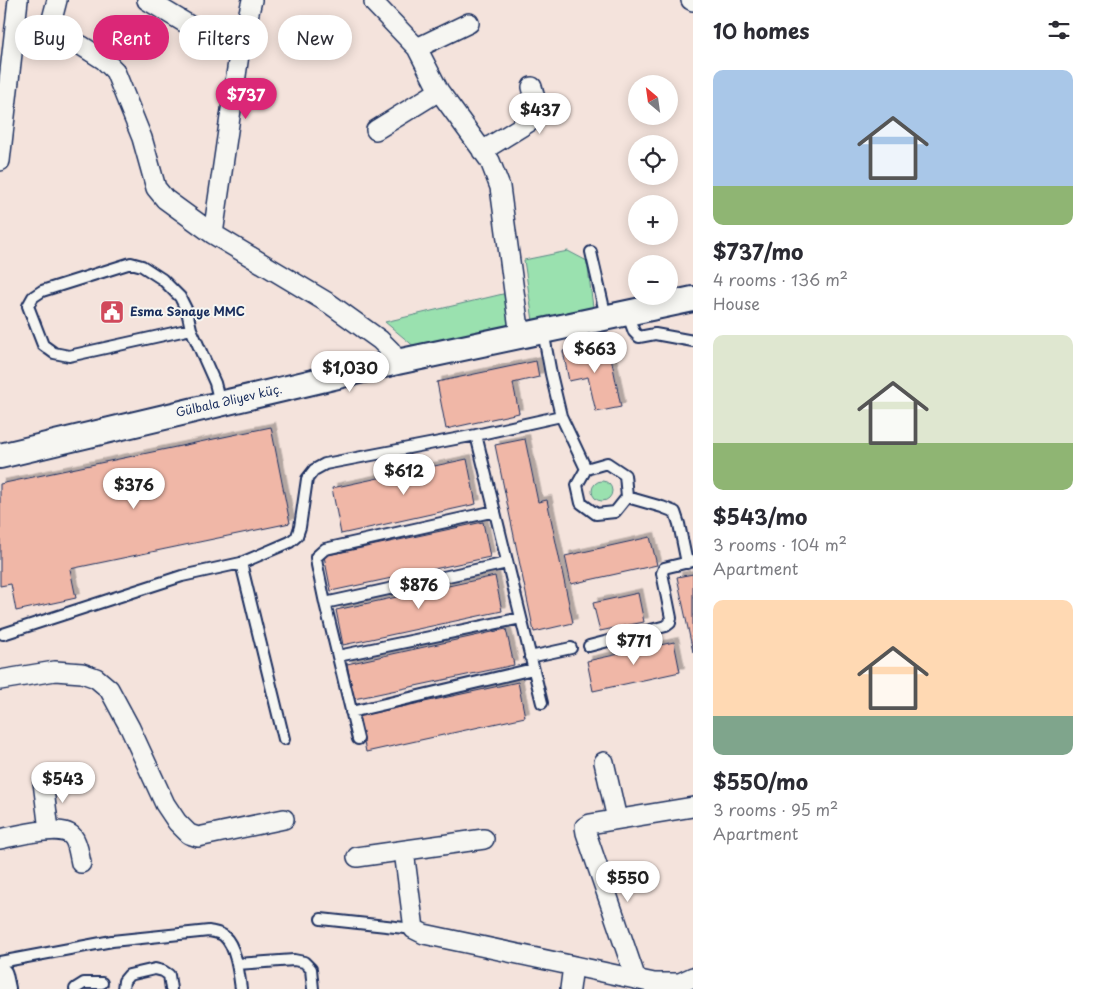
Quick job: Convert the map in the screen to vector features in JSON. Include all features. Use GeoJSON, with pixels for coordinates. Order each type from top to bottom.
{"type":"FeatureCollection","features":[{"type":"Feature","properties":{"kind":"street"},"geometry":{"type":"LineString","coordinates":[[0,161],[18,0]]}},
{"type":"Feature","properties":{"kind":"street"},"geometry":{"type":"LineString","coordinates":[[57,0],[51,24],[54,32],[104,60],[115,71],[142,138],[156,188],[165,199],[214,234],[330,304],[380,340],[397,362]]}},
{"type":"Feature","properties":{"kind":"street"},"geometry":{"type":"LineString","coordinates":[[147,0],[179,19]]}},
{"type":"Feature","properties":{"kind":"street"},"geometry":{"type":"LineString","coordinates":[[248,15],[252,0]]}},
{"type":"Feature","properties":{"kind":"street"},"geometry":{"type":"LineString","coordinates":[[374,3],[417,48],[439,91],[490,161],[500,188],[520,336]]}},
{"type":"Feature","properties":{"kind":"street"},"geometry":{"type":"LineString","coordinates":[[417,48],[469,23]]}},
{"type":"Feature","properties":{"kind":"street"},"geometry":{"type":"LineString","coordinates":[[214,234],[238,60]]}},
{"type":"Feature","properties":{"kind":"street"},"geometry":{"type":"LineString","coordinates":[[482,150],[534,119],[536,106],[532,87]]}},
{"type":"Feature","properties":{"kind":"street"},"geometry":{"type":"LineString","coordinates":[[376,130],[439,91]]}},
{"type":"Feature","properties":{"kind":"street","name":"Gülbala Əliyev küç."},"geometry":{"type":"LineString","coordinates":[[1,451],[397,362],[693,299]]}},
{"type":"Feature","properties":{"kind":"street"},"geometry":{"type":"LineString","coordinates":[[0,680],[55,671],[82,673],[96,678],[109,689],[130,728],[165,804],[177,822],[189,834],[198,837],[284,819]]}},
{"type":"Feature","properties":{"kind":"street"},"geometry":{"type":"LineString","coordinates":[[604,762],[617,819]]}},
{"type":"Feature","properties":{"kind":"street"},"geometry":{"type":"LineString","coordinates":[[43,782],[48,830]]}},
{"type":"Feature","properties":{"kind":"street"},"geometry":{"type":"LineString","coordinates":[[636,979],[585,827],[590,824],[617,819],[693,807]]}},
{"type":"Feature","properties":{"kind":"street"},"geometry":{"type":"LineString","coordinates":[[0,838],[48,830],[70,834],[74,838],[81,863]]}},
{"type":"Feature","properties":{"kind":"street"},"geometry":{"type":"LineString","coordinates":[[357,856],[484,839]]}},
{"type":"Feature","properties":{"kind":"street"},"geometry":{"type":"LineString","coordinates":[[404,850],[414,929],[424,934],[654,983],[680,983],[693,977]]}},
{"type":"Feature","properties":{"kind":"street"},"geometry":{"type":"LineString","coordinates":[[570,989],[573,966]]}},
{"type":"Feature","properties":{"kind":"street"},"geometry":{"type":"LineString","coordinates":[[0,975],[3,989]]}},
{"type":"Feature","properties":{"kind":"lane"},"geometry":{"type":"LineString","coordinates":[[591,252],[616,315],[639,337],[655,334],[693,340]]}},
{"type":"Feature","properties":{"kind":"lane"},"geometry":{"type":"LineString","coordinates":[[191,329],[69,356],[54,353],[43,345],[28,306],[33,298],[42,291],[131,263],[142,266],[162,279],[180,297],[187,311],[191,329],[215,383],[220,403]]}},
{"type":"Feature","properties":{"kind":"lane"},"geometry":{"type":"LineString","coordinates":[[544,331],[551,374],[561,416],[586,469]]}},
{"type":"Feature","properties":{"kind":"lane"},"geometry":{"type":"LineString","coordinates":[[2,634],[182,576],[240,563],[290,542],[296,536],[300,527],[307,479],[314,470],[325,464],[561,416]]}},
{"type":"Feature","properties":{"kind":"lane"},"geometry":{"type":"LineString","coordinates":[[476,434],[542,704]]}},
{"type":"Feature","properties":{"kind":"lane"},"geometry":{"type":"LineString","coordinates":[[607,463],[625,475],[627,497],[615,512],[596,514],[581,503],[577,485],[586,469],[607,463]]}},
{"type":"Feature","properties":{"kind":"lane"},"geometry":{"type":"LineString","coordinates":[[589,646],[666,626],[670,623],[672,618],[662,570],[690,562],[675,512],[627,497]]}},
{"type":"Feature","properties":{"kind":"lane"},"geometry":{"type":"LineString","coordinates":[[358,739],[325,603],[316,557],[324,549],[495,511]]}},
{"type":"Feature","properties":{"kind":"lane"},"geometry":{"type":"LineString","coordinates":[[240,563],[284,740]]}},
{"type":"Feature","properties":{"kind":"lane"},"geometry":{"type":"LineString","coordinates":[[325,603],[507,563]]}},
{"type":"Feature","properties":{"kind":"lane"},"geometry":{"type":"LineString","coordinates":[[338,656],[521,618]]}},
{"type":"Feature","properties":{"kind":"lane"},"geometry":{"type":"LineString","coordinates":[[530,657],[571,648]]}},
{"type":"Feature","properties":{"kind":"lane"},"geometry":{"type":"LineString","coordinates":[[351,712],[533,669]]}},
{"type":"Feature","properties":{"kind":"lane"},"geometry":{"type":"LineString","coordinates":[[321,919],[414,929]]}},
{"type":"Feature","properties":{"kind":"lane"},"geometry":{"type":"LineString","coordinates":[[0,962],[112,941],[209,931],[224,936],[232,948],[241,989]]}},
{"type":"Feature","properties":{"kind":"lane"},"geometry":{"type":"LineString","coordinates":[[237,964],[294,960],[304,962],[311,969],[313,989]]}},
{"type":"Feature","properties":{"kind":"lane"},"geometry":{"type":"LineString","coordinates":[[123,989],[124,981],[130,975],[155,969],[169,975],[171,989]]}},
{"type":"Feature","properties":{"kind":"lane"},"geometry":{"type":"LineString","coordinates":[[75,989],[84,983],[102,983]]}},
{"type":"Feature","properties":{"kind":"green space"},"geometry":{"type":"Polygon","coordinates":[[[568,251],[587,261],[593,307],[533,321],[524,260],[568,251]]]}},
{"type":"Feature","properties":{"kind":"green space"},"geometry":{"type":"Polygon","coordinates":[[[507,293],[512,325],[416,348],[385,322],[507,293]]]}},
{"type":"Feature","properties":{"kind":"green space"},"geometry":{"type":"Polygon","coordinates":[[[602,481],[609,484],[612,491],[609,498],[602,501],[595,498],[592,491],[595,484],[602,481]]]}},
{"type":"Feature","properties":{"kind":"building"},"geometry":{"type":"Polygon","coordinates":[[[608,342],[621,407],[596,412],[588,377],[569,381],[563,351],[608,342]]]}},
{"type":"Feature","properties":{"kind":"building"},"geometry":{"type":"Polygon","coordinates":[[[536,361],[539,377],[513,383],[519,413],[446,429],[437,382],[536,361]]]}},
{"type":"Feature","properties":{"kind":"building"},"geometry":{"type":"Polygon","coordinates":[[[271,427],[290,523],[70,569],[76,598],[16,611],[11,584],[0,586],[0,484],[271,427]]]}},
{"type":"Feature","properties":{"kind":"building"},"geometry":{"type":"Polygon","coordinates":[[[525,439],[538,502],[547,500],[573,623],[534,632],[495,445],[525,439]]]}},
{"type":"Feature","properties":{"kind":"building"},"geometry":{"type":"Polygon","coordinates":[[[467,459],[476,504],[341,534],[332,488],[467,459]]]}},
{"type":"Feature","properties":{"kind":"building"},"geometry":{"type":"Polygon","coordinates":[[[483,522],[490,557],[331,591],[324,556],[483,522]]]}},
{"type":"Feature","properties":{"kind":"building"},"geometry":{"type":"Polygon","coordinates":[[[650,537],[657,565],[571,584],[565,556],[650,537]]]}},
{"type":"Feature","properties":{"kind":"building"},"geometry":{"type":"Polygon","coordinates":[[[693,574],[693,652],[677,577],[693,574]]]}},
{"type":"Feature","properties":{"kind":"building"},"geometry":{"type":"Polygon","coordinates":[[[495,576],[502,611],[343,645],[336,610],[495,576]]]}},
{"type":"Feature","properties":{"kind":"building"},"geometry":{"type":"Polygon","coordinates":[[[638,593],[644,622],[600,631],[593,603],[638,593]]]}},
{"type":"Feature","properties":{"kind":"building"},"geometry":{"type":"Polygon","coordinates":[[[506,629],[514,665],[354,699],[347,664],[506,629]]]}},
{"type":"Feature","properties":{"kind":"building"},"geometry":{"type":"Polygon","coordinates":[[[674,642],[680,672],[593,691],[587,661],[674,642]]]}},
{"type":"Feature","properties":{"kind":"building"},"geometry":{"type":"Polygon","coordinates":[[[518,682],[525,717],[366,752],[359,716],[518,682]]]}},
{"type":"Feature","properties":{"kind":"place","name":"Esma Sənaye MMC"},"geometry":{"type":"Point","coordinates":[112,312]}}]}
